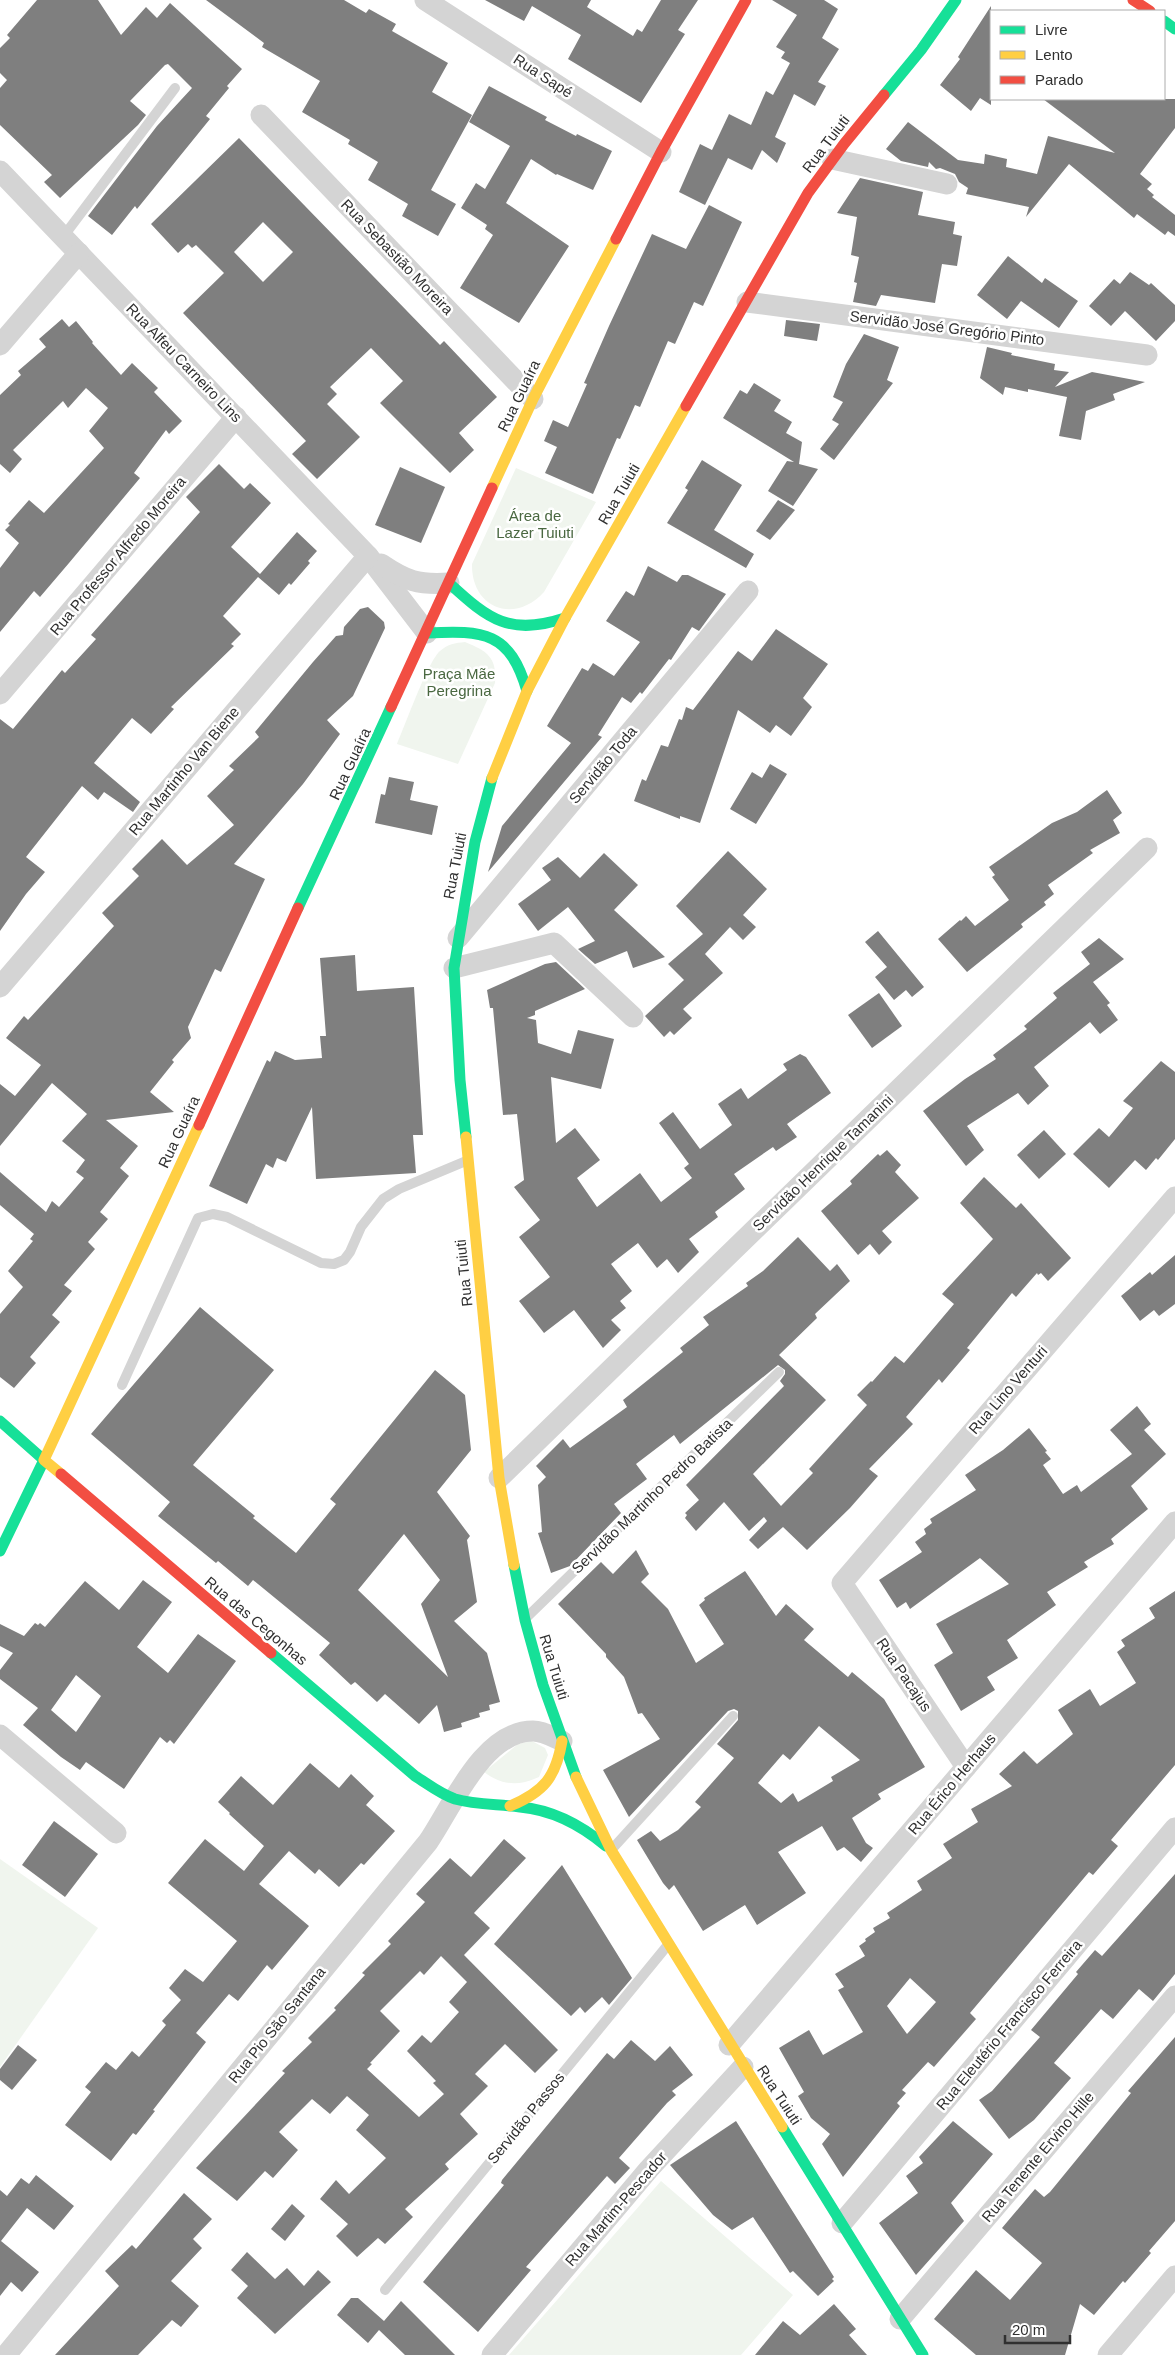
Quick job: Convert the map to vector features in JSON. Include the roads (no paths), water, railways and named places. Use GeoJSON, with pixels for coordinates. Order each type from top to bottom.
{"type":"FeatureCollection","features":[{"type":"Feature","properties":{"kind":"main road","name":"Rua Guaíra"},"geometry":{"type":"LineString","coordinates":[[0,1551],[44,1460],[427,633],[533,399],[660,152],[746,0]]}},
{"type":"Feature","properties":{"kind":"main road","name":"Rua Tuiuti"},"geometry":{"type":"LineString","coordinates":[[923,2355],[842,2222],[729,2045],[611,1850],[592,1812],[562,1741],[543,1685],[525,1620],[499,1478],[467,1161],[458,1051],[454,968],[475,842],[490,781],[527,691],[565,618],[808,193],[832,158],[924,46],[956,0]]}},
{"type":"Feature","properties":{"kind":"main road"},"geometry":{"type":"LineString","coordinates":[[1133,0],[1148,10]]}},
{"type":"Feature","properties":{"kind":"main road"},"geometry":{"type":"LineString","coordinates":[[449,583],[490,618],[508,625],[528,628],[547,625],[565,618]]}},
{"type":"Feature","properties":{"kind":"main road"},"geometry":{"type":"LineString","coordinates":[[427,633],[470,632],[493,638],[506,647],[517,660],[524,675],[527,691]]}},
{"type":"Feature","properties":{"kind":"main road","name":"Rua das Cegonhas"},"geometry":{"type":"LineString","coordinates":[[0,1422],[414,1776],[454,1798],[510,1806]]}},
{"type":"Feature","properties":{"kind":"main road"},"geometry":{"type":"LineString","coordinates":[[510,1806],[539,1792],[549,1780],[559,1762],[562,1741]]}},
{"type":"Feature","properties":{"kind":"main road","name":"Rua Tuiuti"},"geometry":{"type":"LineString","coordinates":[[510,1806],[539,1810],[573,1823],[593,1835],[611,1850]]}},
{"type":"Feature","properties":{"kind":"street","name":"Rua Sapé"},"geometry":{"type":"LineString","coordinates":[[425,0],[660,152]]}},
{"type":"Feature","properties":{"kind":"street","name":"Rua Sebastião Moreira"},"geometry":{"type":"LineString","coordinates":[[261,115],[533,399]]}},
{"type":"Feature","properties":{"kind":"street"},"geometry":{"type":"LineString","coordinates":[[832,158],[947,184]]}},
{"type":"Feature","properties":{"kind":"street","name":"Rua Alfeu Carneiro Lins"},"geometry":{"type":"LineString","coordinates":[[0,171],[368,556],[427,633]]}},
{"type":"Feature","properties":{"kind":"street"},"geometry":{"type":"LineString","coordinates":[[0,345],[79,253]]}},
{"type":"Feature","properties":{"kind":"street","name":"Servidão José Gregório Pinto"},"geometry":{"type":"LineString","coordinates":[[747,302],[1147,355]]}},
{"type":"Feature","properties":{"kind":"street","name":"Rua Professor Alfredo Moreira"},"geometry":{"type":"LineString","coordinates":[[0,694],[236,417]]}},
{"type":"Feature","properties":{"kind":"street","name":"Rua Alfeu Carneiro Lins"},"geometry":{"type":"LineString","coordinates":[[368,556],[409,580],[429,584],[449,583]]}},
{"type":"Feature","properties":{"kind":"street","name":"Rua Martinho Van Biene"},"geometry":{"type":"LineString","coordinates":[[0,987],[368,556]]}},
{"type":"Feature","properties":{"kind":"street","name":"Servidão Toda"},"geometry":{"type":"LineString","coordinates":[[458,938],[748,591]]}},
{"type":"Feature","properties":{"kind":"street","name":"Servidão Henrique Tamanini"},"geometry":{"type":"LineString","coordinates":[[499,1478],[1147,848]]}},
{"type":"Feature","properties":{"kind":"street"},"geometry":{"type":"LineString","coordinates":[[454,968],[554,942],[633,1017]]}},
{"type":"Feature","properties":{"kind":"street","name":"Rua Lino Venturi"},"geometry":{"type":"LineString","coordinates":[[842,1583],[1175,1196]]}},
{"type":"Feature","properties":{"kind":"street","name":"Rua Érico Herhaus"},"geometry":{"type":"LineString","coordinates":[[729,2045],[1175,1522]]}},
{"type":"Feature","properties":{"kind":"street","name":"Rua Pacajus"},"geometry":{"type":"LineString","coordinates":[[842,1583],[966,1768]]}},
{"type":"Feature","properties":{"kind":"street","name":"Rua Pio São Santana"},"geometry":{"type":"LineString","coordinates":[[6,2355],[428,1842],[463,1781],[479,1762],[505,1739],[520,1733],[534,1731],[562,1741]]}},
{"type":"Feature","properties":{"kind":"street"},"geometry":{"type":"LineString","coordinates":[[0,1735],[116,1833]]}},
{"type":"Feature","properties":{"kind":"street","name":"Rua Eleutério Francisco Ferreira"},"geometry":{"type":"LineString","coordinates":[[842,2222],[1175,1828]]}},
{"type":"Feature","properties":{"kind":"street","name":"Rua Tenente Ervino Hille"},"geometry":{"type":"LineString","coordinates":[[900,2319],[1175,1996]]}},
{"type":"Feature","properties":{"kind":"street","name":"Rua Martim-Pescador"},"geometry":{"type":"LineString","coordinates":[[492,2355],[649,2169],[743,2067]]}},
{"type":"Feature","properties":{"kind":"street"},"geometry":{"type":"LineString","coordinates":[[1108,2355],[1175,2276]]}},
{"type":"Feature","properties":{"kind":"lane"},"geometry":{"type":"LineString","coordinates":[[63,237],[175,88]]}},
{"type":"Feature","properties":{"kind":"lane"},"geometry":{"type":"LineString","coordinates":[[122,1384],[198,1218],[213,1214],[227,1217],[322,1263],[334,1264],[344,1260],[350,1252],[361,1227],[383,1198],[399,1189],[467,1161]]}},
{"type":"Feature","properties":{"kind":"lane","name":"Servidão Martinho Pedro Batista"},"geometry":{"type":"LineString","coordinates":[[525,1620],[779,1372]]}},
{"type":"Feature","properties":{"kind":"lane"},"geometry":{"type":"LineString","coordinates":[[611,1850],[733,1716]]}},
{"type":"Feature","properties":{"kind":"lane","name":"Servidão Passos"},"geometry":{"type":"LineString","coordinates":[[385,2290],[668,1946]]}},
{"type":"Feature","properties":{"kind":"park label","name":"Área de Lazer Tuiuti"},"geometry":{"type":"Point","coordinates":[535,524]}},
{"type":"Feature","properties":{"kind":"park label","name":"Praça Mãe Peregrina"},"geometry":{"type":"Point","coordinates":[459,682]}}]}
